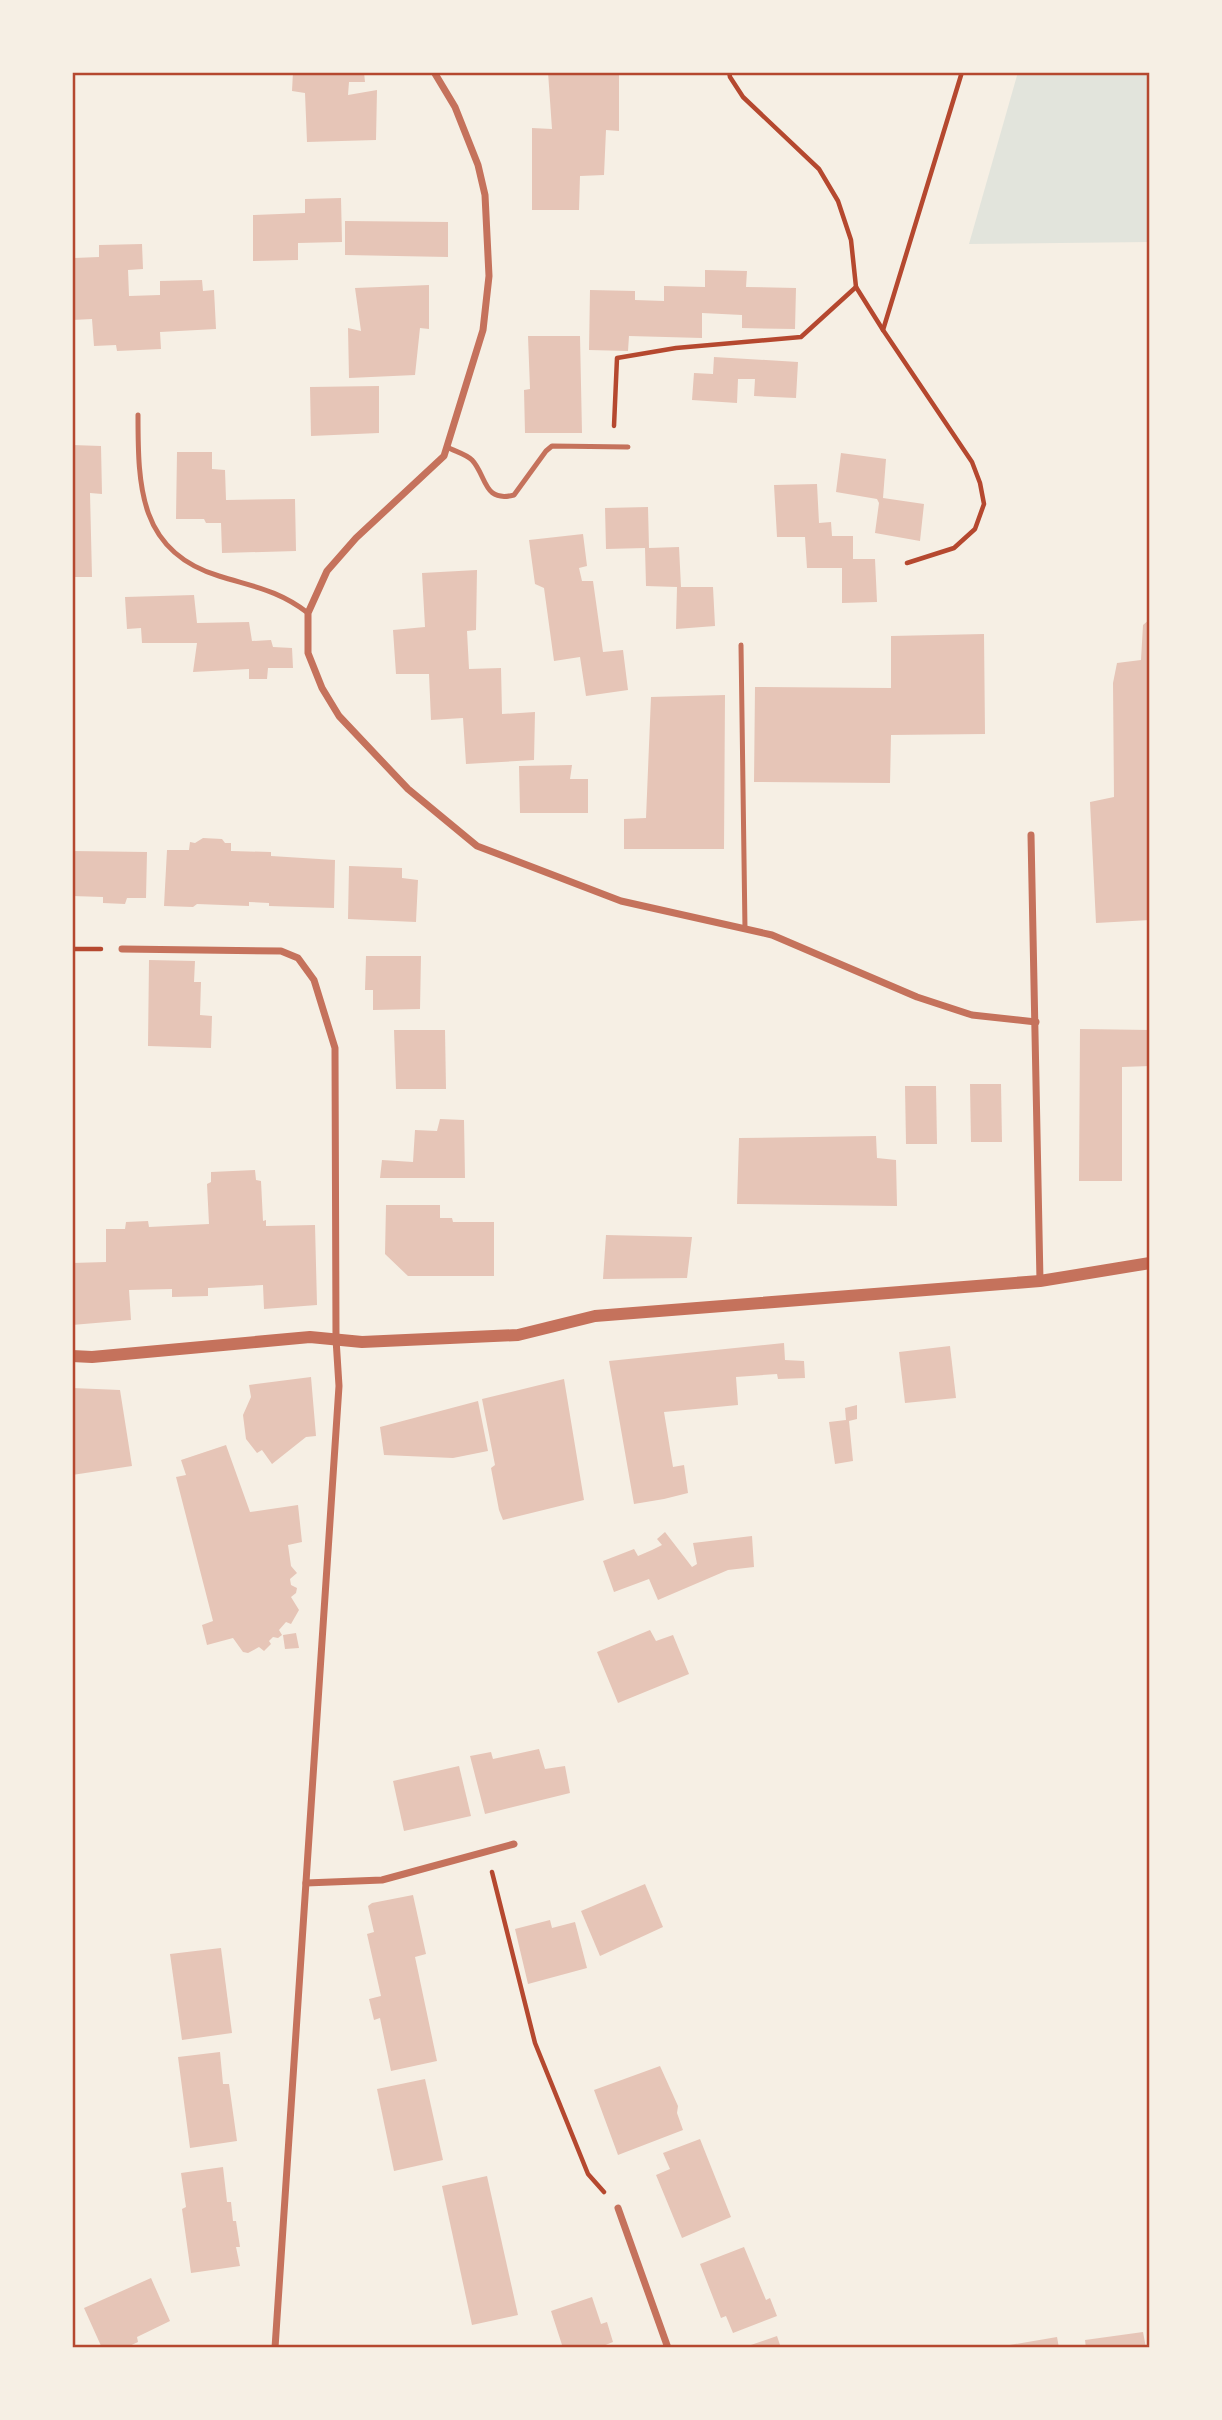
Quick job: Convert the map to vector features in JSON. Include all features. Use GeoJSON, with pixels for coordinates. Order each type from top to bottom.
{"type":"FeatureCollection","features":[{"type":"Feature","properties":{"kind":"street"},"geometry":{"type":"LineString","coordinates":[[434,72],[455,107],[478,165],[485,195],[489,276],[483,330],[443,456],[356,538],[327,571],[308,613],[308,653],[322,688],[339,716],[408,789],[477,846],[621,901],[772,936],[917,997],[961,1012],[1036,1022]]}},
{"type":"Feature","properties":{"kind":"street"},"geometry":{"type":"LineString","coordinates":[[1031,835],[1040,1280]]}},
{"type":"Feature","properties":{"kind":"street"},"geometry":{"type":"LineString","coordinates":[[122,949],[281,951],[298,958],[314,980],[335,1048],[336,1339],[339,1386],[275,2348]]}},
{"type":"Feature","properties":{"kind":"street"},"geometry":{"type":"LineString","coordinates":[[72,1356],[92,1357],[310,1337],[362,1342],[518,1335],[595,1316],[1040,1280],[1150,1263]]}},
{"type":"Feature","properties":{"kind":"street"},"geometry":{"type":"LineString","coordinates":[[306,1883],[382,1880],[514,1844]]}},
{"type":"Feature","properties":{"kind":"street"},"geometry":{"type":"LineString","coordinates":[[618,2208],[668,2348]]}},
{"type":"Feature","properties":{"kind":"lane"},"geometry":{"type":"LineString","coordinates":[[138,415],[138,460],[143,496],[154,528],[169,550],[211,574],[276,592],[308,613]]}},
{"type":"Feature","properties":{"kind":"lane"},"geometry":{"type":"LineString","coordinates":[[447,447],[471,460],[489,491],[506,497],[514,495],[552,446],[628,446]]}},
{"type":"Feature","properties":{"kind":"lane"},"geometry":{"type":"LineString","coordinates":[[741,645],[745,929]]}},
{"type":"Feature","properties":{"kind":"path"},"geometry":{"type":"LineString","coordinates":[[729,72],[743,97],[819,169],[838,201],[851,240],[856,287],[972,461],[980,483],[984,504],[975,529],[954,548],[907,563]]}},
{"type":"Feature","properties":{"kind":"path"},"geometry":{"type":"LineString","coordinates":[[883,330],[962,72]]}},
{"type":"Feature","properties":{"kind":"path"},"geometry":{"type":"LineString","coordinates":[[613,446],[617,358],[676,348],[801,337],[856,287]]}},
{"type":"Feature","properties":{"kind":"path"},"geometry":{"type":"LineString","coordinates":[[486,1851],[536,2042],[588,2174],[618,2208]]}},
{"type":"Feature","properties":{"kind":"shaded area"},"geometry":{"type":"Polygon","coordinates":[[[1018,72],[1150,72],[1150,242],[969,244],[1018,72]]]}},
{"type":"Feature","properties":{"kind":"building"},"geometry":{"type":"Polygon","coordinates":[[[293,72],[364,72],[365,82],[349,82],[348,95],[377,90],[376,140],[307,142],[305,93],[292,91],[293,72]]]}},
{"type":"Feature","properties":{"kind":"building"},"geometry":{"type":"Polygon","coordinates":[[[548,72],[619,72],[619,131],[606,130],[604,175],[580,176],[579,210],[532,210],[532,128],[552,129],[548,72]]]}},
{"type":"Feature","properties":{"kind":"building"},"geometry":{"type":"Polygon","coordinates":[[[341,198],[342,242],[298,243],[298,260],[253,261],[253,215],[305,213],[305,199],[341,198]]]}},
{"type":"Feature","properties":{"kind":"building"},"geometry":{"type":"Polygon","coordinates":[[[345,221],[448,222],[448,257],[345,255],[345,221]]]}},
{"type":"Feature","properties":{"kind":"building"},"geometry":{"type":"Polygon","coordinates":[[[142,244],[143,269],[128,270],[129,296],[160,295],[160,281],[202,280],[203,291],[214,290],[216,329],[160,332],[161,349],[117,351],[116,345],[94,346],[92,319],[72,320],[74,258],[99,257],[99,245],[142,244]]]}},
{"type":"Feature","properties":{"kind":"building"},"geometry":{"type":"Polygon","coordinates":[[[705,270],[747,271],[746,287],[796,288],[795,329],[742,328],[742,315],[702,313],[702,338],[629,336],[628,351],[589,350],[590,290],[635,291],[635,300],[664,301],[664,286],[705,287],[705,270]]]}},
{"type":"Feature","properties":{"kind":"building"},"geometry":{"type":"Polygon","coordinates":[[[429,285],[429,329],[420,328],[415,375],[349,378],[348,328],[361,331],[355,288],[429,285]]]}},
{"type":"Feature","properties":{"kind":"building"},"geometry":{"type":"Polygon","coordinates":[[[528,336],[580,336],[582,433],[525,433],[524,390],[530,389],[528,336]]]}},
{"type":"Feature","properties":{"kind":"building"},"geometry":{"type":"Polygon","coordinates":[[[714,357],[798,362],[796,398],[754,396],[755,379],[738,379],[737,403],[692,400],[694,373],[713,374],[714,357]]]}},
{"type":"Feature","properties":{"kind":"building"},"geometry":{"type":"Polygon","coordinates":[[[379,386],[379,433],[311,436],[310,387],[379,386]]]}},
{"type":"Feature","properties":{"kind":"building"},"geometry":{"type":"Polygon","coordinates":[[[72,445],[101,446],[102,494],[90,493],[92,577],[72,577],[72,445]]]}},
{"type":"Feature","properties":{"kind":"building"},"geometry":{"type":"Polygon","coordinates":[[[177,452],[212,452],[212,469],[225,470],[226,500],[295,499],[296,551],[222,553],[221,523],[206,523],[204,519],[176,519],[177,452]]]}},
{"type":"Feature","properties":{"kind":"building"},"geometry":{"type":"Polygon","coordinates":[[[841,453],[886,459],[883,498],[924,504],[920,541],[875,533],[879,503],[877,499],[836,492],[841,453]]]}},
{"type":"Feature","properties":{"kind":"building"},"geometry":{"type":"Polygon","coordinates":[[[817,484],[819,523],[831,522],[832,536],[853,536],[853,559],[875,559],[877,602],[842,603],[842,568],[807,568],[805,537],[777,537],[774,485],[817,484]]]}},
{"type":"Feature","properties":{"kind":"building"},"geometry":{"type":"Polygon","coordinates":[[[648,507],[649,548],[679,547],[681,587],[713,587],[715,626],[676,629],[677,587],[646,586],[645,548],[606,549],[605,508],[648,507]]]}},
{"type":"Feature","properties":{"kind":"building"},"geometry":{"type":"Polygon","coordinates":[[[583,534],[587,566],[579,568],[582,581],[593,581],[603,652],[623,650],[628,690],[586,696],[580,657],[554,661],[544,588],[535,584],[529,540],[583,534]]]}},
{"type":"Feature","properties":{"kind":"building"},"geometry":{"type":"Polygon","coordinates":[[[477,570],[476,630],[467,631],[469,669],[501,668],[502,714],[535,712],[534,760],[466,764],[463,718],[431,720],[429,674],[396,674],[393,630],[425,627],[422,573],[477,570]]]}},
{"type":"Feature","properties":{"kind":"building"},"geometry":{"type":"Polygon","coordinates":[[[194,595],[197,623],[249,622],[252,641],[271,640],[273,647],[292,648],[293,668],[268,668],[267,679],[249,679],[249,669],[193,672],[197,643],[142,643],[141,628],[127,629],[125,597],[194,595]]]}},
{"type":"Feature","properties":{"kind":"building"},"geometry":{"type":"Polygon","coordinates":[[[1150,619],[1150,920],[1096,923],[1090,802],[1114,797],[1113,683],[1117,663],[1141,660],[1143,625],[1150,619]]]}},
{"type":"Feature","properties":{"kind":"building"},"geometry":{"type":"Polygon","coordinates":[[[984,634],[985,734],[891,735],[890,783],[754,782],[755,687],[891,688],[891,636],[984,634]]]}},
{"type":"Feature","properties":{"kind":"building"},"geometry":{"type":"Polygon","coordinates":[[[725,695],[724,849],[624,849],[624,819],[646,818],[651,697],[725,695]]]}},
{"type":"Feature","properties":{"kind":"building"},"geometry":{"type":"Polygon","coordinates":[[[572,765],[570,779],[588,779],[588,813],[520,813],[519,766],[572,765]]]}},
{"type":"Feature","properties":{"kind":"building"},"geometry":{"type":"Polygon","coordinates":[[[203,838],[222,839],[225,843],[231,843],[231,851],[271,852],[271,856],[335,860],[334,908],[269,906],[269,903],[249,902],[249,906],[164,906],[167,850],[189,850],[190,842],[195,843],[203,838]]]}},
{"type":"Feature","properties":{"kind":"building"},"geometry":{"type":"Polygon","coordinates":[[[72,851],[147,852],[146,898],[127,898],[125,904],[103,903],[103,897],[72,896],[72,851]]]}},
{"type":"Feature","properties":{"kind":"building"},"geometry":{"type":"Polygon","coordinates":[[[349,866],[402,868],[402,878],[418,880],[416,922],[348,919],[349,866]]]}},
{"type":"Feature","properties":{"kind":"building"},"geometry":{"type":"Polygon","coordinates":[[[366,956],[421,956],[420,1009],[373,1010],[373,990],[365,990],[366,956]]]}},
{"type":"Feature","properties":{"kind":"building"},"geometry":{"type":"Polygon","coordinates":[[[149,960],[195,961],[194,982],[201,982],[200,1015],[212,1016],[211,1048],[148,1046],[149,960]]]}},
{"type":"Feature","properties":{"kind":"building"},"geometry":{"type":"Polygon","coordinates":[[[1080,1029],[1150,1030],[1150,1066],[1122,1067],[1122,1181],[1079,1181],[1080,1029]]]}},
{"type":"Feature","properties":{"kind":"building"},"geometry":{"type":"Polygon","coordinates":[[[394,1030],[445,1030],[446,1089],[396,1089],[394,1030]]]}},
{"type":"Feature","properties":{"kind":"building"},"geometry":{"type":"Polygon","coordinates":[[[970,1084],[1001,1084],[1002,1142],[971,1142],[970,1084]]]}},
{"type":"Feature","properties":{"kind":"building"},"geometry":{"type":"Polygon","coordinates":[[[905,1086],[936,1086],[937,1144],[906,1144],[905,1086]]]}},
{"type":"Feature","properties":{"kind":"building"},"geometry":{"type":"Polygon","coordinates":[[[440,1119],[464,1120],[465,1178],[380,1178],[382,1160],[413,1162],[415,1130],[437,1131],[440,1119]]]}},
{"type":"Feature","properties":{"kind":"building"},"geometry":{"type":"Polygon","coordinates":[[[876,1136],[877,1158],[896,1160],[897,1206],[737,1204],[739,1138],[876,1136]]]}},
{"type":"Feature","properties":{"kind":"building"},"geometry":{"type":"Polygon","coordinates":[[[255,1170],[256,1180],[261,1181],[263,1221],[266,1220],[266,1226],[315,1225],[317,1305],[264,1309],[263,1285],[208,1288],[208,1296],[172,1297],[172,1289],[129,1290],[131,1320],[72,1325],[72,1263],[106,1262],[106,1229],[125,1229],[126,1222],[148,1221],[149,1227],[209,1224],[207,1184],[211,1182],[211,1172],[255,1170]]]}},
{"type":"Feature","properties":{"kind":"building"},"geometry":{"type":"Polygon","coordinates":[[[386,1205],[440,1205],[440,1218],[452,1218],[453,1222],[494,1222],[494,1276],[408,1276],[385,1254],[386,1205]]]}},
{"type":"Feature","properties":{"kind":"building"},"geometry":{"type":"Polygon","coordinates":[[[606,1235],[692,1237],[687,1278],[603,1279],[606,1235]]]}},
{"type":"Feature","properties":{"kind":"building"},"geometry":{"type":"Polygon","coordinates":[[[784,1343],[785,1360],[804,1361],[805,1378],[778,1379],[777,1374],[736,1377],[738,1405],[664,1412],[673,1467],[684,1465],[688,1493],[634,1504],[609,1361],[784,1343]]]}},
{"type":"Feature","properties":{"kind":"building"},"geometry":{"type":"Polygon","coordinates":[[[950,1346],[956,1398],[905,1403],[899,1352],[950,1346]]]}},
{"type":"Feature","properties":{"kind":"building"},"geometry":{"type":"Polygon","coordinates":[[[311,1377],[316,1436],[306,1437],[272,1464],[262,1450],[257,1453],[246,1439],[243,1415],[251,1397],[249,1385],[311,1377]]]}},
{"type":"Feature","properties":{"kind":"building"},"geometry":{"type":"Polygon","coordinates":[[[564,1379],[584,1500],[503,1520],[491,1468],[495,1465],[482,1399],[564,1379]]]}},
{"type":"Feature","properties":{"kind":"building"},"geometry":{"type":"Polygon","coordinates":[[[72,1388],[120,1390],[132,1466],[72,1475],[72,1428],[75,1428],[72,1417],[72,1388]]]}},
{"type":"Feature","properties":{"kind":"building"},"geometry":{"type":"Polygon","coordinates":[[[478,1401],[488,1451],[453,1458],[384,1455],[380,1427],[478,1401]]]}},
{"type":"Feature","properties":{"kind":"building"},"geometry":{"type":"Polygon","coordinates":[[[857,1405],[857,1419],[849,1421],[853,1461],[835,1464],[829,1422],[846,1420],[845,1408],[857,1405]]]}},
{"type":"Feature","properties":{"kind":"building"},"geometry":{"type":"Polygon","coordinates":[[[226,1445],[250,1512],[298,1505],[302,1542],[288,1545],[291,1566],[297,1573],[290,1579],[291,1585],[297,1588],[291,1597],[299,1610],[291,1624],[286,1622],[279,1630],[282,1635],[273,1637],[269,1641],[271,1644],[264,1651],[259,1647],[248,1653],[243,1652],[233,1638],[207,1645],[202,1625],[213,1621],[176,1477],[186,1475],[181,1460],[226,1445]]]}},
{"type":"Feature","properties":{"kind":"building"},"geometry":{"type":"Polygon","coordinates":[[[665,1532],[692,1567],[697,1564],[693,1543],[752,1536],[754,1567],[728,1570],[658,1600],[649,1579],[614,1592],[603,1561],[634,1549],[638,1556],[652,1550],[662,1545],[657,1539],[665,1532]]]}},
{"type":"Feature","properties":{"kind":"building"},"geometry":{"type":"Polygon","coordinates":[[[650,1630],[656,1641],[673,1635],[689,1674],[618,1703],[597,1652],[650,1630]]]}},
{"type":"Feature","properties":{"kind":"building"},"geometry":{"type":"Polygon","coordinates":[[[296,1633],[299,1648],[285,1649],[283,1635],[296,1633]]]}},
{"type":"Feature","properties":{"kind":"building"},"geometry":{"type":"Polygon","coordinates":[[[539,1749],[545,1769],[565,1766],[570,1793],[485,1814],[470,1756],[491,1752],[493,1759],[539,1749]]]}},
{"type":"Feature","properties":{"kind":"building"},"geometry":{"type":"Polygon","coordinates":[[[459,1766],[471,1816],[404,1831],[393,1781],[459,1766]]]}},
{"type":"Feature","properties":{"kind":"building"},"geometry":{"type":"Polygon","coordinates":[[[645,1884],[663,1927],[600,1956],[581,1911],[645,1884]]]}},
{"type":"Feature","properties":{"kind":"building"},"geometry":{"type":"Polygon","coordinates":[[[413,1895],[426,1954],[415,1957],[437,2061],[391,2071],[380,2018],[374,2020],[369,1999],[381,1996],[367,1934],[374,1932],[368,1906],[413,1895]]]}},
{"type":"Feature","properties":{"kind":"building"},"geometry":{"type":"Polygon","coordinates":[[[550,1920],[552,1928],[575,1922],[587,1968],[528,1984],[515,1929],[550,1920]]]}},
{"type":"Feature","properties":{"kind":"building"},"geometry":{"type":"Polygon","coordinates":[[[221,1948],[232,2033],[182,2040],[170,1954],[221,1948]]]}},
{"type":"Feature","properties":{"kind":"building"},"geometry":{"type":"Polygon","coordinates":[[[220,2052],[223,2084],[229,2084],[237,2141],[190,2148],[178,2057],[220,2052]]]}},
{"type":"Feature","properties":{"kind":"building"},"geometry":{"type":"Polygon","coordinates":[[[660,2066],[678,2106],[677,2113],[683,2130],[618,2155],[594,2090],[660,2066]]]}},
{"type":"Feature","properties":{"kind":"building"},"geometry":{"type":"Polygon","coordinates":[[[425,2079],[443,2160],[394,2171],[377,2089],[425,2079]]]}},
{"type":"Feature","properties":{"kind":"building"},"geometry":{"type":"Polygon","coordinates":[[[700,2139],[731,2217],[682,2238],[656,2175],[670,2169],[663,2153],[700,2139]]]}},
{"type":"Feature","properties":{"kind":"building"},"geometry":{"type":"Polygon","coordinates":[[[223,2167],[227,2202],[231,2202],[233,2221],[236,2221],[240,2247],[236,2247],[240,2266],[191,2273],[182,2209],[186,2207],[181,2173],[223,2167]]]}},
{"type":"Feature","properties":{"kind":"building"},"geometry":{"type":"Polygon","coordinates":[[[487,2176],[518,2315],[472,2325],[442,2186],[487,2176]]]}},
{"type":"Feature","properties":{"kind":"building"},"geometry":{"type":"Polygon","coordinates":[[[744,2247],[766,2300],[770,2298],[777,2316],[733,2333],[726,2316],[721,2318],[700,2264],[744,2247]]]}},
{"type":"Feature","properties":{"kind":"building"},"geometry":{"type":"Polygon","coordinates":[[[151,2278],[170,2321],[137,2337],[138,2342],[125,2348],[102,2348],[84,2308],[151,2278]]]}},
{"type":"Feature","properties":{"kind":"building"},"geometry":{"type":"Polygon","coordinates":[[[592,2297],[601,2324],[607,2322],[613,2342],[603,2346],[604,2348],[563,2348],[551,2311],[592,2297]]]}},
{"type":"Feature","properties":{"kind":"building"},"geometry":{"type":"Polygon","coordinates":[[[1143,2332],[1146,2348],[1086,2348],[1085,2340],[1143,2332]]]}},
{"type":"Feature","properties":{"kind":"building"},"geometry":{"type":"Polygon","coordinates":[[[777,2336],[781,2348],[742,2348],[777,2336]]]}},
{"type":"Feature","properties":{"kind":"building"},"geometry":{"type":"Polygon","coordinates":[[[1057,2337],[1059,2348],[998,2347],[1057,2337]]]}}]}
